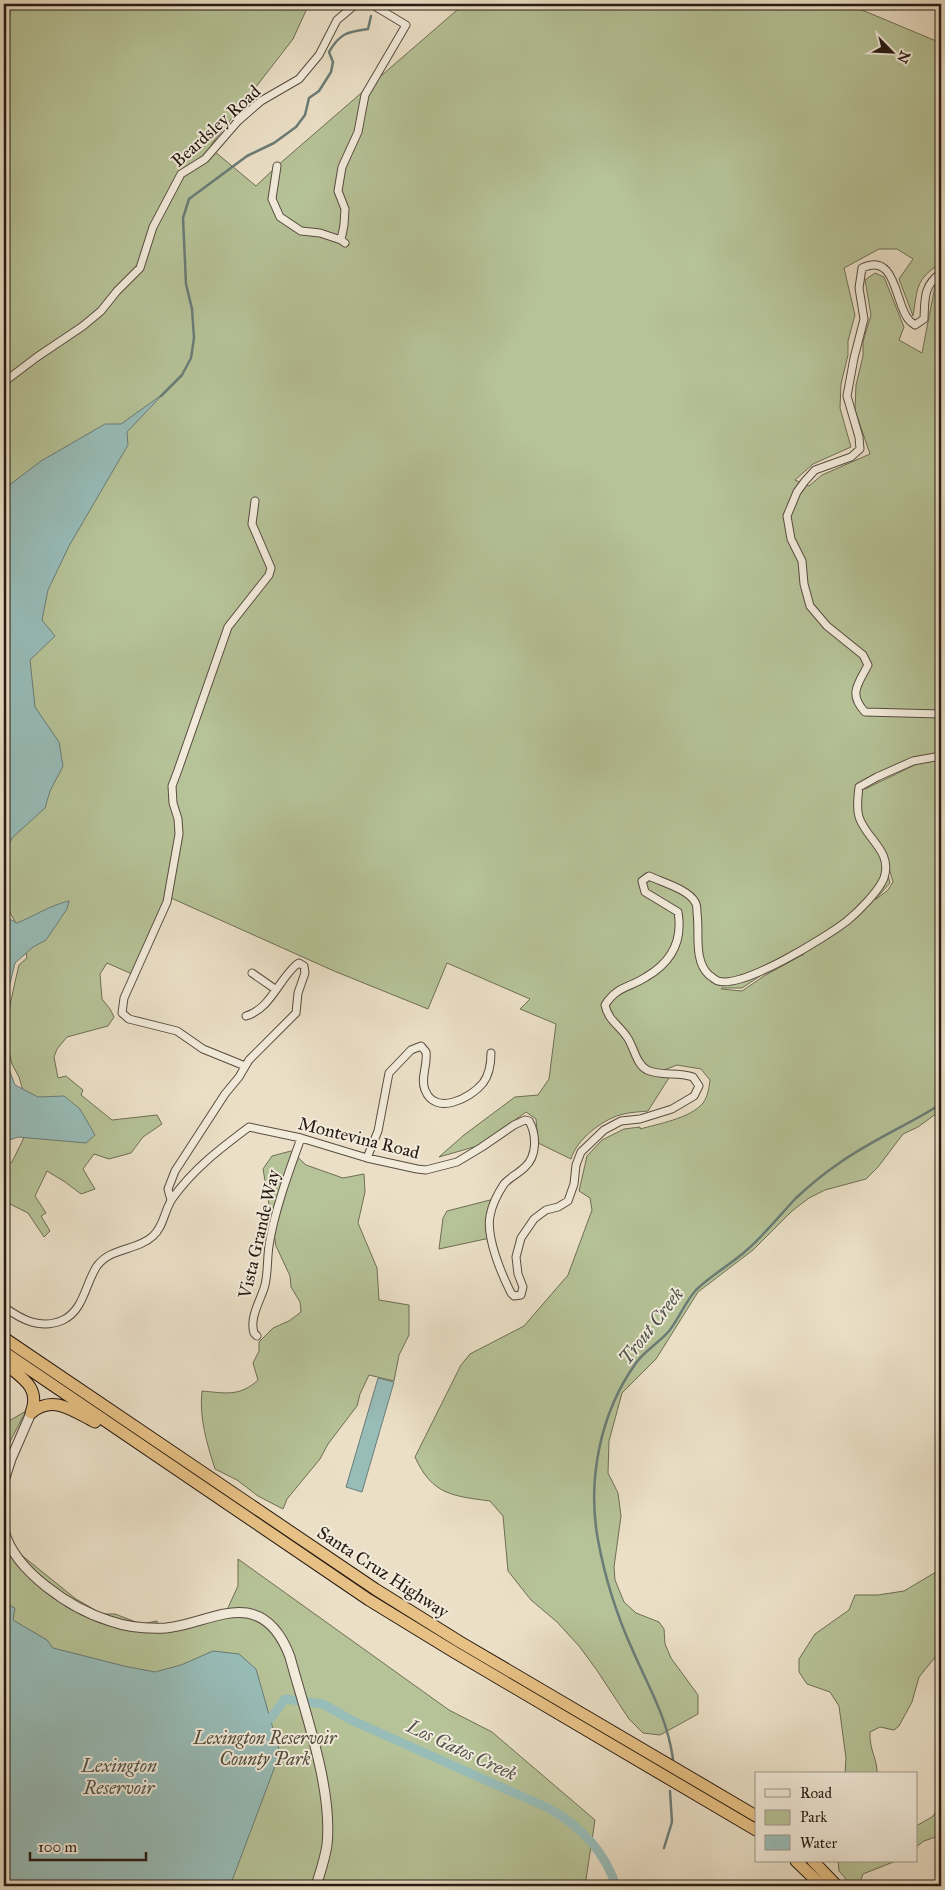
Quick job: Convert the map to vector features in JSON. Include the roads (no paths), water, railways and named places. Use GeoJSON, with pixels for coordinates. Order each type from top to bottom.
{"type":"FeatureCollection","features":[{"type":"Feature","properties":{"kind":"highway","name":"Santa Cruz Highway"},"geometry":{"type":"LineString","coordinates":[[4,1338],[382,1594],[755,1815]]}},
{"type":"Feature","properties":{"kind":"highway","name":"Santa Cruz Highway"},"geometry":{"type":"LineString","coordinates":[[4,1352],[314,1564],[398,1618],[755,1829]]}},
{"type":"Feature","properties":{"kind":"highway"},"geometry":{"type":"LineString","coordinates":[[4,1363],[26,1382],[33,1391],[35,1399],[31,1413]]}},
{"type":"Feature","properties":{"kind":"highway"},"geometry":{"type":"LineString","coordinates":[[31,1413],[44,1404],[57,1404],[148,1450]]}},
{"type":"Feature","properties":{"kind":"highway"},"geometry":{"type":"LineString","coordinates":[[797,1862],[822,1886]]}},
{"type":"Feature","properties":{"kind":"highway"},"geometry":{"type":"LineString","coordinates":[[814,1862],[837,1886]]}},
{"type":"Feature","properties":{"kind":"street","name":"Beardsley Road"},"geometry":{"type":"LineString","coordinates":[[4,382],[101,311],[117,291],[140,268],[153,227],[181,174],[205,159],[238,121],[261,101],[299,79],[318,54],[337,20],[356,4]]}},
{"type":"Feature","properties":{"kind":"street"},"geometry":{"type":"LineString","coordinates":[[277,166],[272,199],[280,217],[301,230],[320,233],[343,242],[345,208],[338,191],[342,167],[358,132],[365,95],[406,25],[371,4]]}},
{"type":"Feature","properties":{"kind":"street"},"geometry":{"type":"LineString","coordinates":[[941,273],[935,277],[926,290],[924,319],[915,325],[908,320],[892,278],[880,265],[870,264],[862,268],[858,288],[864,319],[847,396],[859,437],[860,450],[851,457],[815,470],[797,492],[787,516],[791,539],[802,562],[804,584],[810,606],[826,626],[863,655],[868,665],[855,693],[857,703],[865,712],[941,714]]}},
{"type":"Feature","properties":{"kind":"street"},"geometry":{"type":"LineString","coordinates":[[245,1066],[204,1049],[177,1031],[129,1019],[122,1014],[124,998],[167,902],[179,834],[172,786],[228,627],[270,575],[272,568],[252,524],[256,501]]}},
{"type":"Feature","properties":{"kind":"street","name":"Montevina Road"},"geometry":{"type":"LineString","coordinates":[[4,1306],[24,1320],[38,1324],[54,1323],[69,1317],[79,1306],[98,1266],[107,1257],[118,1251],[141,1244],[153,1237],[160,1229],[171,1200],[204,1161],[250,1127],[301,1138],[367,1158],[417,1170],[433,1169],[457,1162],[514,1125],[525,1120],[529,1121],[534,1134],[534,1154],[525,1168],[504,1184],[493,1207],[489,1222],[491,1240],[509,1290],[514,1296],[521,1295],[523,1287],[518,1274],[516,1257],[521,1238],[534,1220],[546,1210],[558,1207],[568,1201],[581,1152],[604,1130],[621,1121],[640,1119],[672,1109],[694,1096],[699,1086],[693,1077],[683,1073],[659,1074],[645,1069],[636,1057],[627,1036],[606,1014],[605,1005],[612,994],[646,978],[662,966],[673,953],[677,943],[680,924],[678,912],[668,904],[645,892],[642,881],[649,876],[684,891],[695,902],[698,919],[700,961],[707,973],[712,977],[718,981],[735,981],[760,971],[821,938],[849,920],[873,894],[884,877],[885,856],[859,818],[857,801],[859,787],[913,761],[941,756]]}},
{"type":"Feature","properties":{"kind":"street"},"geometry":{"type":"LineString","coordinates":[[171,1200],[168,1189],[175,1171],[225,1094],[239,1077],[245,1066],[296,1013],[298,993],[305,973],[304,966],[299,963],[296,965],[264,1005],[253,1014],[246,1016]]}},
{"type":"Feature","properties":{"kind":"street"},"geometry":{"type":"LineString","coordinates":[[252,973],[275,989]]}},
{"type":"Feature","properties":{"kind":"street"},"geometry":{"type":"LineString","coordinates":[[367,1158],[378,1131],[389,1073],[411,1050],[420,1046],[426,1052],[428,1062],[422,1083],[428,1096],[437,1103],[452,1103],[471,1093],[482,1084],[489,1070],[491,1053]]}},
{"type":"Feature","properties":{"kind":"street","name":"Vista Grande Way"},"geometry":{"type":"LineString","coordinates":[[257,1336],[252,1328],[253,1320],[265,1284],[269,1245],[289,1169],[301,1138]]}},
{"type":"Feature","properties":{"kind":"street"},"geometry":{"type":"LineString","coordinates":[[4,1481],[10,1459],[31,1413]]}},
{"type":"Feature","properties":{"kind":"street"},"geometry":{"type":"LineString","coordinates":[[4,1530],[13,1551],[35,1576],[66,1599],[100,1618],[124,1625],[159,1628],[186,1625],[230,1613],[248,1613],[260,1617],[275,1629],[290,1657],[314,1745],[326,1802],[327,1848],[316,1886]]}},
{"type":"Feature","properties":{"kind":"water"},"geometry":{"type":"Polygon","coordinates":[[[163,394],[127,432],[128,445],[69,546],[48,590],[42,620],[55,636],[30,660],[35,707],[59,742],[63,766],[50,791],[45,808],[13,837],[4,852],[4,489],[41,461],[105,424],[121,424],[163,394]]]}},
{"type":"Feature","properties":{"kind":"water"},"geometry":{"type":"Polygon","coordinates":[[[69,901],[67,909],[46,940],[33,947],[15,963],[5,1004],[4,1040],[4,916],[17,923],[69,901]]]}},
{"type":"Feature","properties":{"kind":"water"},"geometry":{"type":"Polygon","coordinates":[[[4,1042],[7,1064],[15,1085],[38,1097],[64,1096],[80,1109],[95,1135],[86,1143],[18,1137],[4,1142],[4,1042]]]}},
{"type":"Feature","properties":{"kind":"water"},"geometry":{"type":"Polygon","coordinates":[[[378,1378],[394,1382],[362,1492],[346,1487],[378,1378]]]}},
{"type":"Feature","properties":{"kind":"water","name":"Lexington Reservoir"},"geometry":{"type":"Polygon","coordinates":[[[4,1603],[15,1608],[13,1620],[47,1640],[53,1648],[155,1672],[181,1665],[213,1651],[239,1654],[256,1669],[280,1753],[230,1886],[4,1886],[4,1603]]]}},
{"type":"Feature","properties":{"kind":"waterway"},"geometry":{"type":"LineString","coordinates":[[161,396],[182,375],[191,358],[194,338],[192,309],[186,284],[183,218],[189,199],[247,156],[274,143],[296,127],[305,115],[309,98],[319,91],[331,72],[333,62],[329,52],[333,46],[345,34],[368,29],[371,16]]}},
{"type":"Feature","properties":{"kind":"waterway","name":"Trout Creek"},"geometry":{"type":"LineString","coordinates":[[673,1759],[662,1716],[617,1611],[598,1540],[594,1494],[596,1471],[599,1448],[613,1403],[636,1363],[669,1331],[696,1290],[748,1249],[796,1198],[816,1180],[850,1156],[941,1104]]}},
{"type":"Feature","properties":{"kind":"waterway","name":"Los Gatos Creek"},"geometry":{"type":"LineString","coordinates":[[270,1719],[285,1699],[323,1704],[351,1720],[548,1808],[571,1823],[590,1840],[605,1861],[616,1886]]}},
{"type":"Feature","properties":{"kind":"waterway","name":"Trout Creek"},"geometry":{"type":"LineString","coordinates":[[664,1848],[672,1822],[670,1791]]}},
{"type":"Feature","properties":{"kind":"waterway","name":"Trout Creek"},"geometry":{"type":"LineString","coordinates":[[650,1886],[653,1881]]}},
{"type":"Feature","properties":{"kind":"park label","name":"Lexington Reservoir County Park"},"geometry":{"type":"Point","coordinates":[265,1748]}}]}
